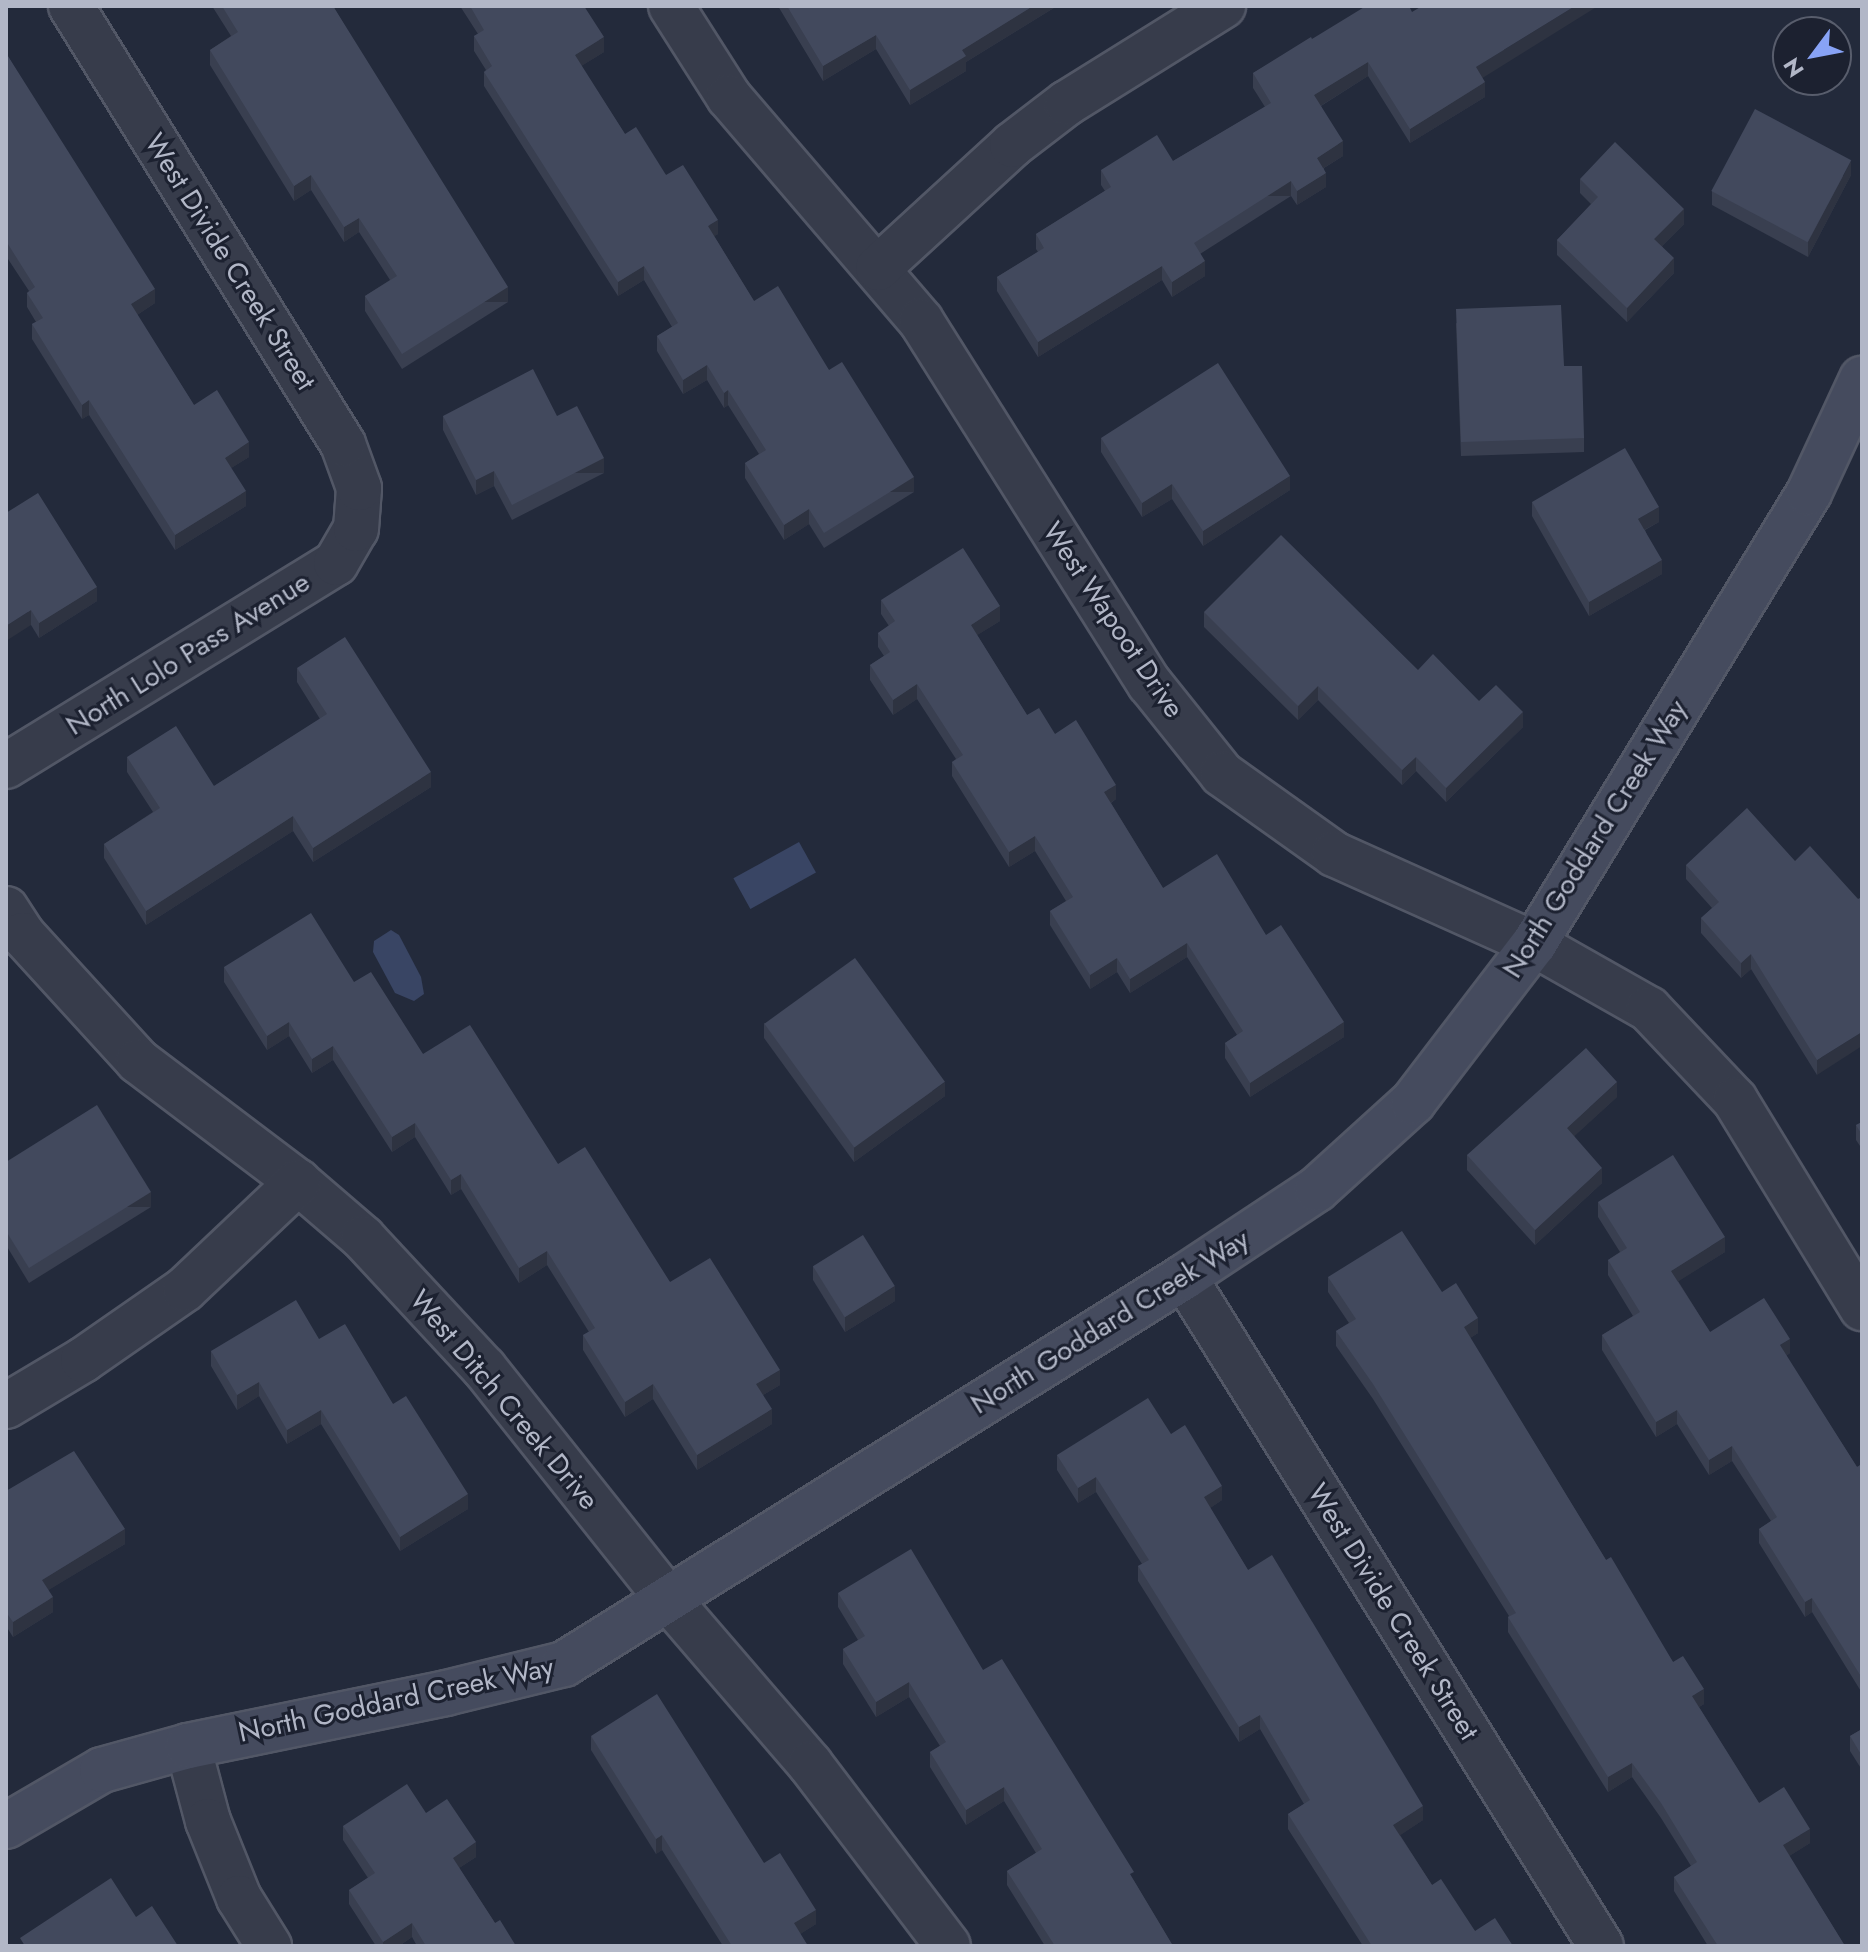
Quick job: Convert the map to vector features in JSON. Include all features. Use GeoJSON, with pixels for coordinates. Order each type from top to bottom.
{"type":"FeatureCollection","features":[{"type":"Feature","properties":{"kind":"street","name":"West Divide Creek Street"},"geometry":{"type":"LineString","coordinates":[[71,6],[343,444],[359,488],[356,529]]}},
{"type":"Feature","properties":{"kind":"street","name":"West Wapoot Drive"},"geometry":{"type":"LineString","coordinates":[[671,6],[729,97],[921,321],[1150,684],[1222,774],[1334,854],[1534,944],[1649,1009],[1735,1100],[1862,1308]]}},
{"type":"Feature","properties":{"kind":"street"},"geometry":{"type":"LineString","coordinates":[[878,268],[1023,136],[1067,103],[1223,6]]}},
{"type":"Feature","properties":{"kind":"street","name":"North Goddard Creek Way"},"geometry":{"type":"LineString","coordinates":[[6,1826],[102,1770],[188,1746],[446,1693],[564,1664],[1184,1277],[1317,1189],[1413,1102],[1534,944],[1809,493],[1862,379]]}},
{"type":"Feature","properties":{"kind":"street","name":"North Lolo Pass Avenue"},"geometry":{"type":"LineString","coordinates":[[6,766],[336,563],[356,529]]}},
{"type":"Feature","properties":{"kind":"street","name":"West Ditch Creek Drive"},"geometry":{"type":"LineString","coordinates":[[6,909],[23,935],[138,1061],[298,1182],[363,1238],[484,1368],[668,1599],[810,1764],[948,1946]]}},
{"type":"Feature","properties":{"kind":"street"},"geometry":{"type":"LineString","coordinates":[[6,1406],[83,1360],[185,1289],[298,1182]]}},
{"type":"Feature","properties":{"kind":"street","name":"West Divide Creek Street"},"geometry":{"type":"LineString","coordinates":[[1184,1277],[1601,1946]]}},
{"type":"Feature","properties":{"kind":"street"},"geometry":{"type":"LineString","coordinates":[[188,1746],[208,1821],[234,1885],[269,1946]]}},
{"type":"Feature","properties":{"kind":"water"},"geometry":{"type":"Polygon","coordinates":[[[799,842],[816,873],[750,909],[733,878],[799,842]]]}},
{"type":"Feature","properties":{"kind":"water"},"geometry":{"type":"Polygon","coordinates":[[[391,930],[399,935],[421,977],[424,994],[414,1001],[395,993],[373,952],[374,941],[391,930]]]}},
{"type":"Feature","properties":{"kind":"building"},"geometry":{"type":"Polygon","coordinates":[[[222,6],[333,6],[508,287],[402,354],[365,296],[397,276],[359,218],[344,227],[311,175],[294,186],[210,50],[238,32],[222,6]]]}},
{"type":"Feature","properties":{"kind":"building"},"geometry":{"type":"Polygon","coordinates":[[[470,6],[584,6],[604,37],[575,55],[625,134],[636,127],[666,175],[683,165],[718,220],[708,226],[754,301],[778,286],[829,370],[842,362],[914,477],[824,533],[809,509],[784,525],[745,463],[766,450],[728,390],[724,393],[707,365],[683,380],[657,336],[678,323],[644,266],[618,282],[484,72],[492,66],[474,36],[484,30],[470,6]]]}},
{"type":"Feature","properties":{"kind":"building"},"geometry":{"type":"Polygon","coordinates":[[[787,6],[1033,6],[962,50],[966,56],[910,90],[876,35],[823,66],[787,6]]]}},
{"type":"Feature","properties":{"kind":"building"},"geometry":{"type":"Polygon","coordinates":[[[1366,6],[1409,6],[1412,12],[1422,6],[1575,6],[1476,67],[1485,82],[1410,129],[1368,62],[1314,95],[1343,141],[1317,158],[1326,173],[1297,191],[1291,181],[1194,243],[1205,261],[1172,282],[1162,266],[1038,342],[997,277],[1044,248],[1036,234],[1111,187],[1101,170],[1157,135],[1173,161],[1271,103],[1253,73],[1366,6]]]}},
{"type":"Feature","properties":{"kind":"building"},"geometry":{"type":"Polygon","coordinates":[[[6,53],[155,289],[131,304],[194,405],[217,390],[249,442],[225,458],[246,491],[175,535],[89,400],[82,405],[32,324],[43,318],[27,293],[35,287],[6,241],[6,53]]]}},
{"type":"Feature","properties":{"kind":"building"},"geometry":{"type":"Polygon","coordinates":[[[1755,109],[1851,160],[1808,242],[1711,191],[1755,109]]]}},
{"type":"Feature","properties":{"kind":"building"},"geometry":{"type":"Polygon","coordinates":[[[1615,142],[1684,209],[1654,239],[1674,258],[1627,308],[1557,240],[1598,197],[1580,179],[1615,142]]]}},
{"type":"Feature","properties":{"kind":"building"},"geometry":{"type":"Polygon","coordinates":[[[1561,305],[1564,366],[1582,366],[1584,438],[1461,442],[1456,309],[1561,305]]]}},
{"type":"Feature","properties":{"kind":"building"},"geometry":{"type":"Polygon","coordinates":[[[1218,363],[1290,476],[1203,531],[1172,484],[1142,503],[1101,438],[1218,363]]]}},
{"type":"Feature","properties":{"kind":"building"},"geometry":{"type":"Polygon","coordinates":[[[533,369],[557,416],[577,406],[604,458],[512,505],[494,471],[476,480],[443,416],[533,369]]]}},
{"type":"Feature","properties":{"kind":"building"},"geometry":{"type":"Polygon","coordinates":[[[1625,448],[1659,507],[1638,519],[1662,560],[1589,602],[1532,502],[1625,448]]]}},
{"type":"Feature","properties":{"kind":"building"},"geometry":{"type":"Polygon","coordinates":[[[38,493],[97,587],[39,623],[31,610],[6,626],[6,513],[38,493]]]}},
{"type":"Feature","properties":{"kind":"building"},"geometry":{"type":"Polygon","coordinates":[[[1281,535],[1418,670],[1433,654],[1479,701],[1496,685],[1523,712],[1446,788],[1416,757],[1402,770],[1318,686],[1298,706],[1204,612],[1281,535]]]}},
{"type":"Feature","properties":{"kind":"building"},"geometry":{"type":"Polygon","coordinates":[[[963,548],[1000,606],[971,625],[1027,715],[1039,708],[1055,734],[1076,720],[1116,785],[1104,792],[1163,888],[1217,854],[1266,935],[1281,925],[1344,1022],[1250,1083],[1225,1043],[1243,1031],[1187,943],[1130,979],[1117,958],[1090,975],[1050,911],[1073,897],[1035,836],[1009,852],[952,762],[963,755],[917,684],[893,700],[870,665],[890,652],[878,633],[895,621],[881,600],[963,548]]]}},
{"type":"Feature","properties":{"kind":"building"},"geometry":{"type":"Polygon","coordinates":[[[345,637],[431,772],[313,848],[293,816],[146,911],[104,844],[160,808],[127,757],[176,726],[214,786],[327,714],[297,668],[345,637]]]}},
{"type":"Feature","properties":{"kind":"building"},"geometry":{"type":"Polygon","coordinates":[[[1747,808],[1795,861],[1810,846],[1858,899],[1862,897],[1862,1032],[1817,1060],[1751,954],[1741,963],[1701,918],[1719,902],[1686,865],[1747,808]]]}},
{"type":"Feature","properties":{"kind":"building"},"geometry":{"type":"Polygon","coordinates":[[[311,913],[354,982],[371,972],[423,1054],[470,1025],[558,1164],[585,1147],[670,1282],[710,1258],[780,1370],[756,1384],[772,1409],[697,1455],[653,1384],[625,1402],[583,1335],[595,1328],[547,1251],[519,1268],[461,1174],[451,1180],[415,1123],[392,1137],[333,1046],[312,1059],[289,1022],[267,1036],[224,967],[311,913]]]}},
{"type":"Feature","properties":{"kind":"building"},"geometry":{"type":"Polygon","coordinates":[[[855,958],[945,1082],[854,1148],[764,1024],[855,958]]]}},
{"type":"Feature","properties":{"kind":"building"},"geometry":{"type":"Polygon","coordinates":[[[1586,1048],[1617,1082],[1567,1128],[1602,1168],[1535,1230],[1467,1155],[1586,1048]]]}},
{"type":"Feature","properties":{"kind":"building"},"geometry":{"type":"Polygon","coordinates":[[[97,1105],[151,1192],[29,1268],[6,1231],[6,1162],[97,1105]]]}},
{"type":"Feature","properties":{"kind":"building"},"geometry":{"type":"Polygon","coordinates":[[[1673,1155],[1725,1237],[1671,1271],[1710,1332],[1764,1298],[1790,1339],[1780,1345],[1857,1467],[1862,1464],[1862,1678],[1812,1598],[1805,1602],[1759,1529],[1777,1517],[1732,1446],[1709,1460],[1677,1410],[1656,1422],[1602,1335],[1640,1312],[1608,1260],[1627,1248],[1598,1202],[1673,1155]]]}},
{"type":"Feature","properties":{"kind":"building"},"geometry":{"type":"Polygon","coordinates":[[[1402,1231],[1442,1292],[1456,1283],[1478,1318],[1464,1327],[1606,1560],[1611,1557],[1673,1662],[1683,1656],[1704,1689],[1692,1696],[1759,1803],[1784,1787],[1810,1829],[1783,1845],[1845,1946],[1718,1946],[1674,1877],[1697,1862],[1661,1803],[1632,1763],[1608,1777],[1508,1617],[1516,1613],[1373,1384],[1336,1331],[1356,1319],[1328,1277],[1402,1231]]]}},
{"type":"Feature","properties":{"kind":"building"},"geometry":{"type":"Polygon","coordinates":[[[863,1235],[895,1286],[845,1317],[813,1266],[863,1235]]]}},
{"type":"Feature","properties":{"kind":"building"},"geometry":{"type":"Polygon","coordinates":[[[296,1300],[319,1339],[345,1324],[393,1404],[406,1396],[468,1494],[400,1537],[321,1410],[287,1430],[259,1382],[237,1395],[211,1351],[296,1300]]]}},
{"type":"Feature","properties":{"kind":"building"},"geometry":{"type":"Polygon","coordinates":[[[1148,1398],[1171,1434],[1185,1425],[1222,1486],[1204,1497],[1248,1570],[1272,1555],[1423,1806],[1393,1825],[1432,1885],[1441,1879],[1475,1931],[1495,1918],[1513,1946],[1372,1946],[1288,1814],[1310,1800],[1260,1715],[1239,1727],[1138,1566],[1149,1560],[1096,1477],[1078,1488],[1057,1455],[1148,1398]]]}},
{"type":"Feature","properties":{"kind":"building"},"geometry":{"type":"Polygon","coordinates":[[[74,1451],[125,1529],[42,1580],[53,1597],[13,1622],[6,1612],[6,1491],[74,1451]]]}},
{"type":"Feature","properties":{"kind":"building"},"geometry":{"type":"Polygon","coordinates":[[[911,1549],[983,1670],[1002,1659],[1134,1872],[1130,1874],[1173,1946],[1055,1946],[1007,1871],[1042,1849],[1004,1787],[966,1810],[930,1752],[946,1742],[909,1682],[876,1702],[843,1649],[865,1636],[838,1593],[911,1549]]]}},
{"type":"Feature","properties":{"kind":"building"},"geometry":{"type":"Polygon","coordinates":[[[657,1694],[764,1863],[780,1853],[816,1910],[794,1923],[808,1946],[732,1946],[662,1835],[656,1839],[591,1736],[657,1694]]]}},
{"type":"Feature","properties":{"kind":"building"},"geometry":{"type":"Polygon","coordinates":[[[1862,1729],[1862,1756],[1850,1736],[1862,1729]]]}},
{"type":"Feature","properties":{"kind":"building"},"geometry":{"type":"Polygon","coordinates":[[[407,1784],[426,1813],[447,1799],[476,1842],[453,1858],[495,1923],[500,1920],[516,1946],[426,1946],[412,1923],[383,1942],[349,1890],[375,1873],[343,1826],[407,1784]]]}},
{"type":"Feature","properties":{"kind":"building"},"geometry":{"type":"Polygon","coordinates":[[[111,1878],[136,1917],[152,1906],[178,1946],[25,1946],[20,1938],[111,1878]]]}}]}
